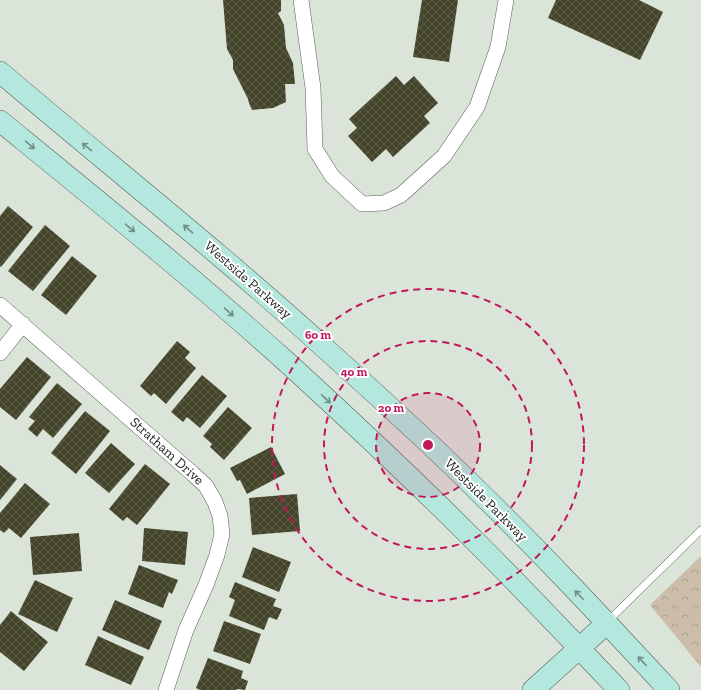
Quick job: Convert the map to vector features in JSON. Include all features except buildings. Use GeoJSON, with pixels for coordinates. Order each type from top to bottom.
{"type":"FeatureCollection","features":[{"type":"Feature","properties":{"kind":"main road","name":"Westside Parkway"},"geometry":{"type":"LineString","coordinates":[[0,72],[84,144],[180,222],[328,350],[472,485],[607,623],[669,690]]}},
{"type":"Feature","properties":{"kind":"main road"},"geometry":{"type":"LineString","coordinates":[[0,121],[192,280],[358,428],[457,523],[619,690]]}},
{"type":"Feature","properties":{"kind":"main road"},"geometry":{"type":"LineString","coordinates":[[533,690],[607,623]]}},
{"type":"Feature","properties":{"kind":"street"},"geometry":{"type":"LineString","coordinates":[[301,0],[313,88],[315,149],[332,176],[362,204],[384,203],[401,195],[444,156],[477,108],[498,47],[506,0]]}},
{"type":"Feature","properties":{"kind":"street","name":"Stratham Drive"},"geometry":{"type":"LineString","coordinates":[[0,305],[202,482],[215,502],[220,516],[222,534],[217,555],[206,585],[186,630],[166,690]]}},
{"type":"Feature","properties":{"kind":"street"},"geometry":{"type":"LineString","coordinates":[[0,353],[23,324]]}},
{"type":"Feature","properties":{"kind":"lane"},"geometry":{"type":"LineString","coordinates":[[607,623],[701,530]]}},
{"type":"Feature","properties":{"kind":"green space"},"geometry":{"type":"Polygon","coordinates":[[[701,556],[701,667],[650,605],[701,556]]]}}]}
